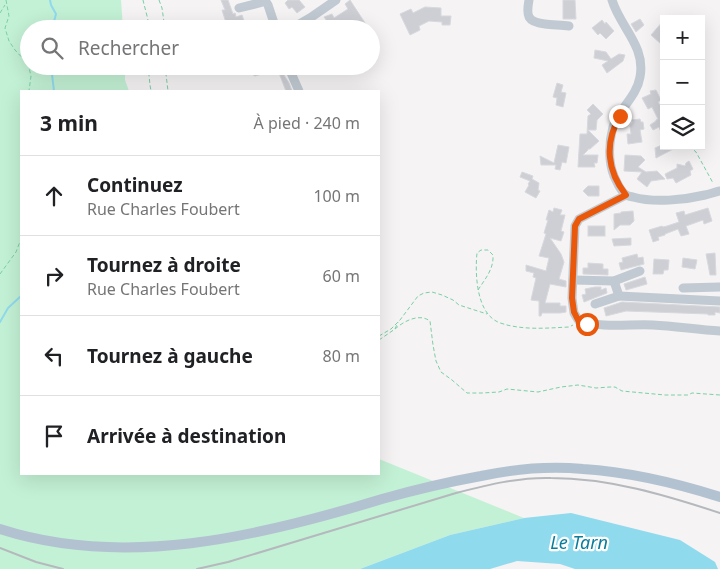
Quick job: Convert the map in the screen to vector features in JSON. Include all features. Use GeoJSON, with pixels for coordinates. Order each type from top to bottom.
{"type":"FeatureCollection","features":[{"type":"Feature","properties":{"kind":"main road"},"geometry":{"type":"LineString","coordinates":[[233,547],[383,499],[482,475],[517,470],[582,468],[607,471],[660,481],[720,497]]}},
{"type":"Feature","properties":{"kind":"main road"},"geometry":{"type":"LineString","coordinates":[[0,529],[16,539],[46,551]]}},
{"type":"Feature","properties":{"kind":"street"},"geometry":{"type":"LineString","coordinates":[[307,20],[336,0]]}},
{"type":"Feature","properties":{"kind":"street"},"geometry":{"type":"LineString","coordinates":[[529,0],[527,9],[530,20],[535,23],[569,26]]}},
{"type":"Feature","properties":{"kind":"street"},"geometry":{"type":"LineString","coordinates":[[612,0],[616,12],[635,43],[639,52],[640,63],[640,77],[634,93],[614,125],[611,138],[610,164],[618,185],[626,195],[652,201],[680,199],[719,191]]}},
{"type":"Feature","properties":{"kind":"street"},"geometry":{"type":"LineString","coordinates":[[239,8],[266,2],[273,20]]}},
{"type":"Feature","properties":{"kind":"street"},"geometry":{"type":"LineString","coordinates":[[292,75],[299,90]]}},
{"type":"Feature","properties":{"kind":"street"},"geometry":{"type":"LineString","coordinates":[[626,195],[579,219],[575,226],[572,298],[574,312],[579,322],[603,325],[672,326],[720,331]]}},
{"type":"Feature","properties":{"kind":"street"},"geometry":{"type":"LineString","coordinates":[[573,280],[614,281],[640,271]]}},
{"type":"Feature","properties":{"kind":"street"},"geometry":{"type":"LineString","coordinates":[[614,281],[619,296]]}},
{"type":"Feature","properties":{"kind":"street"},"geometry":{"type":"LineString","coordinates":[[683,288],[720,288]]}},
{"type":"Feature","properties":{"kind":"street"},"geometry":{"type":"LineString","coordinates":[[595,304],[619,296],[720,301]]}},
{"type":"Feature","properties":{"kind":"path"},"geometry":{"type":"LineString","coordinates":[[6,0],[9,16],[5,28],[10,41],[20,55]]}},
{"type":"Feature","properties":{"kind":"path"},"geometry":{"type":"LineString","coordinates":[[143,0],[148,20]]}},
{"type":"Feature","properties":{"kind":"path"},"geometry":{"type":"LineString","coordinates":[[159,0],[164,20]]}},
{"type":"Feature","properties":{"kind":"path"},"geometry":{"type":"LineString","coordinates":[[0,13],[6,4]]}},
{"type":"Feature","properties":{"kind":"path"},"geometry":{"type":"LineString","coordinates":[[29,90],[31,75]]}},
{"type":"Feature","properties":{"kind":"path"},"geometry":{"type":"LineString","coordinates":[[149,75],[152,90]]}},
{"type":"Feature","properties":{"kind":"path"},"geometry":{"type":"LineString","coordinates":[[166,75],[168,90]]}},
{"type":"Feature","properties":{"kind":"path"},"geometry":{"type":"LineString","coordinates":[[694,150],[719,191]]}},
{"type":"Feature","properties":{"kind":"path"},"geometry":{"type":"LineString","coordinates":[[0,274],[16,252],[20,242]]}},
{"type":"Feature","properties":{"kind":"path"},"geometry":{"type":"LineString","coordinates":[[478,290],[494,262],[493,256],[488,250],[481,250],[476,253],[478,290],[481,302],[488,315],[496,322],[528,329],[570,327],[579,322]]}},
{"type":"Feature","properties":{"kind":"path"},"geometry":{"type":"LineString","coordinates":[[395,329],[418,296],[424,293],[432,292],[442,295],[453,300],[459,306],[488,315]]}},
{"type":"Feature","properties":{"kind":"path"},"geometry":{"type":"LineString","coordinates":[[380,339],[401,324],[412,319],[421,317],[430,321],[436,361],[441,372],[467,393],[471,394],[499,392],[506,389],[538,392],[578,385],[596,388],[615,387],[622,391],[720,395]]}},
{"type":"Feature","properties":{"kind":"path"},"geometry":{"type":"LineString","coordinates":[[380,335],[391,329],[400,320]]}},
{"type":"Feature","properties":{"kind":"green space"},"geometry":{"type":"Polygon","coordinates":[[[0,0],[121,0],[122,20],[20,20],[20,75],[125,75],[129,90],[20,90],[20,475],[380,475],[380,459],[524,518],[450,535],[360,569],[0,569],[0,0]]]}},
{"type":"Feature","properties":{"kind":"water","name":"Le Tarn"},"geometry":{"type":"Polygon","coordinates":[[[571,513],[680,540],[715,562],[718,569],[575,569],[560,564],[517,561],[490,569],[360,569],[450,535],[524,518],[571,513]]]}},
{"type":"Feature","properties":{"kind":"building"},"geometry":{"type":"Polygon","coordinates":[[[221,0],[228,0],[233,14],[235,13],[236,17],[242,15],[244,20],[225,20],[222,10],[225,10],[221,0]]]}},
{"type":"Feature","properties":{"kind":"building"},"geometry":{"type":"Polygon","coordinates":[[[288,0],[299,0],[305,7],[297,13],[292,7],[289,9],[285,3],[288,0]]]}},
{"type":"Feature","properties":{"kind":"building"},"geometry":{"type":"Polygon","coordinates":[[[350,0],[363,20],[326,20],[324,17],[332,14],[334,18],[348,9],[345,4],[350,0]]]}},
{"type":"Feature","properties":{"kind":"building"},"geometry":{"type":"Polygon","coordinates":[[[563,0],[575,0],[576,19],[563,19],[563,0]]]}},
{"type":"Feature","properties":{"kind":"building"},"geometry":{"type":"Polygon","coordinates":[[[425,7],[441,8],[441,16],[451,16],[450,25],[429,21],[419,26],[420,30],[410,35],[400,14],[411,9],[413,13],[425,7]]]}},
{"type":"Feature","properties":{"kind":"building"},"geometry":{"type":"Polygon","coordinates":[[[640,19],[644,25],[636,32],[631,24],[640,19]]]}},
{"type":"Feature","properties":{"kind":"building"},"geometry":{"type":"Polygon","coordinates":[[[602,20],[614,31],[606,39],[600,33],[598,35],[592,28],[602,20]]]}},
{"type":"Feature","properties":{"kind":"building"},"geometry":{"type":"Polygon","coordinates":[[[660,25],[660,43],[651,35],[660,25]]]}},
{"type":"Feature","properties":{"kind":"building"},"geometry":{"type":"Polygon","coordinates":[[[595,50],[606,52],[611,59],[619,54],[625,55],[623,61],[607,73],[602,65],[608,61],[594,58],[595,50]]]}},
{"type":"Feature","properties":{"kind":"building"},"geometry":{"type":"Polygon","coordinates":[[[280,75],[284,75],[292,90],[286,90],[280,75]]]}},
{"type":"Feature","properties":{"kind":"building"},"geometry":{"type":"Polygon","coordinates":[[[557,83],[563,85],[561,92],[566,93],[563,107],[556,105],[557,98],[553,97],[557,83]]]}},
{"type":"Feature","properties":{"kind":"building"},"geometry":{"type":"Polygon","coordinates":[[[656,90],[660,98],[658,102],[660,105],[660,130],[659,127],[653,130],[650,125],[658,119],[652,107],[648,109],[642,98],[651,94],[650,91],[656,90]]]}},
{"type":"Feature","properties":{"kind":"building"},"geometry":{"type":"Polygon","coordinates":[[[593,104],[603,114],[597,120],[596,130],[588,130],[599,141],[583,155],[598,155],[597,163],[594,163],[595,167],[578,167],[580,134],[587,134],[588,116],[591,114],[587,110],[593,104]]]}},
{"type":"Feature","properties":{"kind":"building"},"geometry":{"type":"Polygon","coordinates":[[[640,119],[643,122],[644,129],[640,130],[642,142],[628,144],[627,134],[631,134],[630,126],[633,122],[632,120],[640,119]]]}},
{"type":"Feature","properties":{"kind":"building"},"geometry":{"type":"Polygon","coordinates":[[[558,145],[569,147],[566,163],[562,162],[560,170],[555,169],[556,165],[541,165],[540,156],[554,163],[558,145]]]}},
{"type":"Feature","properties":{"kind":"building"},"geometry":{"type":"Polygon","coordinates":[[[660,146],[660,150],[671,150],[656,158],[655,148],[660,146]]]}},
{"type":"Feature","properties":{"kind":"building"},"geometry":{"type":"Polygon","coordinates":[[[625,155],[641,156],[645,160],[638,167],[646,172],[657,171],[665,179],[651,181],[647,187],[637,179],[642,172],[624,171],[625,155]]]}},
{"type":"Feature","properties":{"kind":"building"},"geometry":{"type":"Polygon","coordinates":[[[689,161],[693,169],[690,171],[691,175],[676,183],[673,178],[667,179],[665,174],[677,168],[677,164],[685,166],[689,161]]]}},
{"type":"Feature","properties":{"kind":"building"},"geometry":{"type":"Polygon","coordinates":[[[522,172],[533,176],[532,179],[539,183],[538,190],[540,191],[536,198],[525,192],[530,181],[520,177],[522,172]]]}},
{"type":"Feature","properties":{"kind":"building"},"geometry":{"type":"Polygon","coordinates":[[[588,186],[599,186],[599,196],[588,196],[583,191],[588,186]]]}},
{"type":"Feature","properties":{"kind":"building"},"geometry":{"type":"Polygon","coordinates":[[[554,208],[562,210],[560,215],[565,215],[561,231],[564,232],[561,241],[550,238],[564,262],[559,279],[566,281],[566,287],[550,284],[545,303],[560,303],[560,306],[566,306],[566,312],[542,313],[539,316],[539,301],[531,300],[536,278],[533,277],[534,273],[526,271],[526,265],[546,271],[549,258],[539,256],[546,234],[544,233],[549,210],[553,212],[554,208]]]}},
{"type":"Feature","properties":{"kind":"building"},"geometry":{"type":"Polygon","coordinates":[[[708,208],[712,221],[704,224],[703,220],[686,226],[689,234],[681,236],[678,229],[658,237],[659,240],[653,242],[649,230],[679,222],[676,213],[684,211],[685,215],[708,208]]]}},
{"type":"Feature","properties":{"kind":"building"},"geometry":{"type":"Polygon","coordinates":[[[633,211],[634,221],[630,225],[620,225],[614,230],[614,214],[633,211]]]}},
{"type":"Feature","properties":{"kind":"building"},"geometry":{"type":"Polygon","coordinates":[[[588,226],[605,226],[605,236],[588,236],[588,226]]]}},
{"type":"Feature","properties":{"kind":"building"},"geometry":{"type":"Polygon","coordinates":[[[631,238],[631,245],[614,246],[612,239],[631,238]]]}},
{"type":"Feature","properties":{"kind":"building"},"geometry":{"type":"Polygon","coordinates":[[[715,253],[716,275],[710,275],[706,254],[715,253]]]}},
{"type":"Feature","properties":{"kind":"building"},"geometry":{"type":"Polygon","coordinates":[[[637,254],[638,258],[643,257],[644,264],[621,270],[619,263],[623,262],[622,258],[637,254]]]}},
{"type":"Feature","properties":{"kind":"building"},"geometry":{"type":"Polygon","coordinates":[[[683,258],[697,260],[695,269],[682,267],[683,258]]]}},
{"type":"Feature","properties":{"kind":"building"},"geometry":{"type":"Polygon","coordinates":[[[654,259],[669,260],[668,270],[664,270],[663,274],[653,274],[654,259]]]}},
{"type":"Feature","properties":{"kind":"building"},"geometry":{"type":"Polygon","coordinates":[[[588,263],[603,264],[603,269],[608,269],[608,275],[583,274],[583,268],[588,268],[588,263]]]}},
{"type":"Feature","properties":{"kind":"building"},"geometry":{"type":"Polygon","coordinates":[[[645,277],[647,284],[626,290],[624,284],[645,277]]]}},
{"type":"Feature","properties":{"kind":"building"},"geometry":{"type":"Polygon","coordinates":[[[601,287],[601,290],[606,288],[607,293],[584,302],[582,295],[586,294],[585,289],[601,287]]]}},
{"type":"Feature","properties":{"kind":"building"},"geometry":{"type":"Polygon","coordinates":[[[622,302],[720,307],[720,313],[715,312],[715,315],[708,315],[626,311],[606,316],[604,308],[622,302]]]}},
{"type":"Feature","properties":{"kind":"waterway"},"geometry":{"type":"LineString","coordinates":[[50,0],[56,14],[54,20]]}},
{"type":"Feature","properties":{"kind":"waterway"},"geometry":{"type":"LineString","coordinates":[[52,75],[54,90]]}},
{"type":"Feature","properties":{"kind":"waterway"},"geometry":{"type":"LineString","coordinates":[[0,322],[8,308],[20,297]]}},
{"type":"Feature","properties":{"kind":"railway"},"geometry":{"type":"LineString","coordinates":[[197,569],[228,562],[456,493],[515,480],[551,478],[615,484],[658,494],[720,513]]}},
{"type":"Feature","properties":{"kind":"railway"},"geometry":{"type":"LineString","coordinates":[[0,548],[36,562],[63,569]]}},
{"type":"Feature","properties":{"kind":"route"},"geometry":{"type":"LineString","coordinates":[[587,324],[579,322],[574,312],[572,298],[575,226],[579,219],[626,195],[618,185],[610,164],[611,138],[614,125],[620,116]]}}]}
